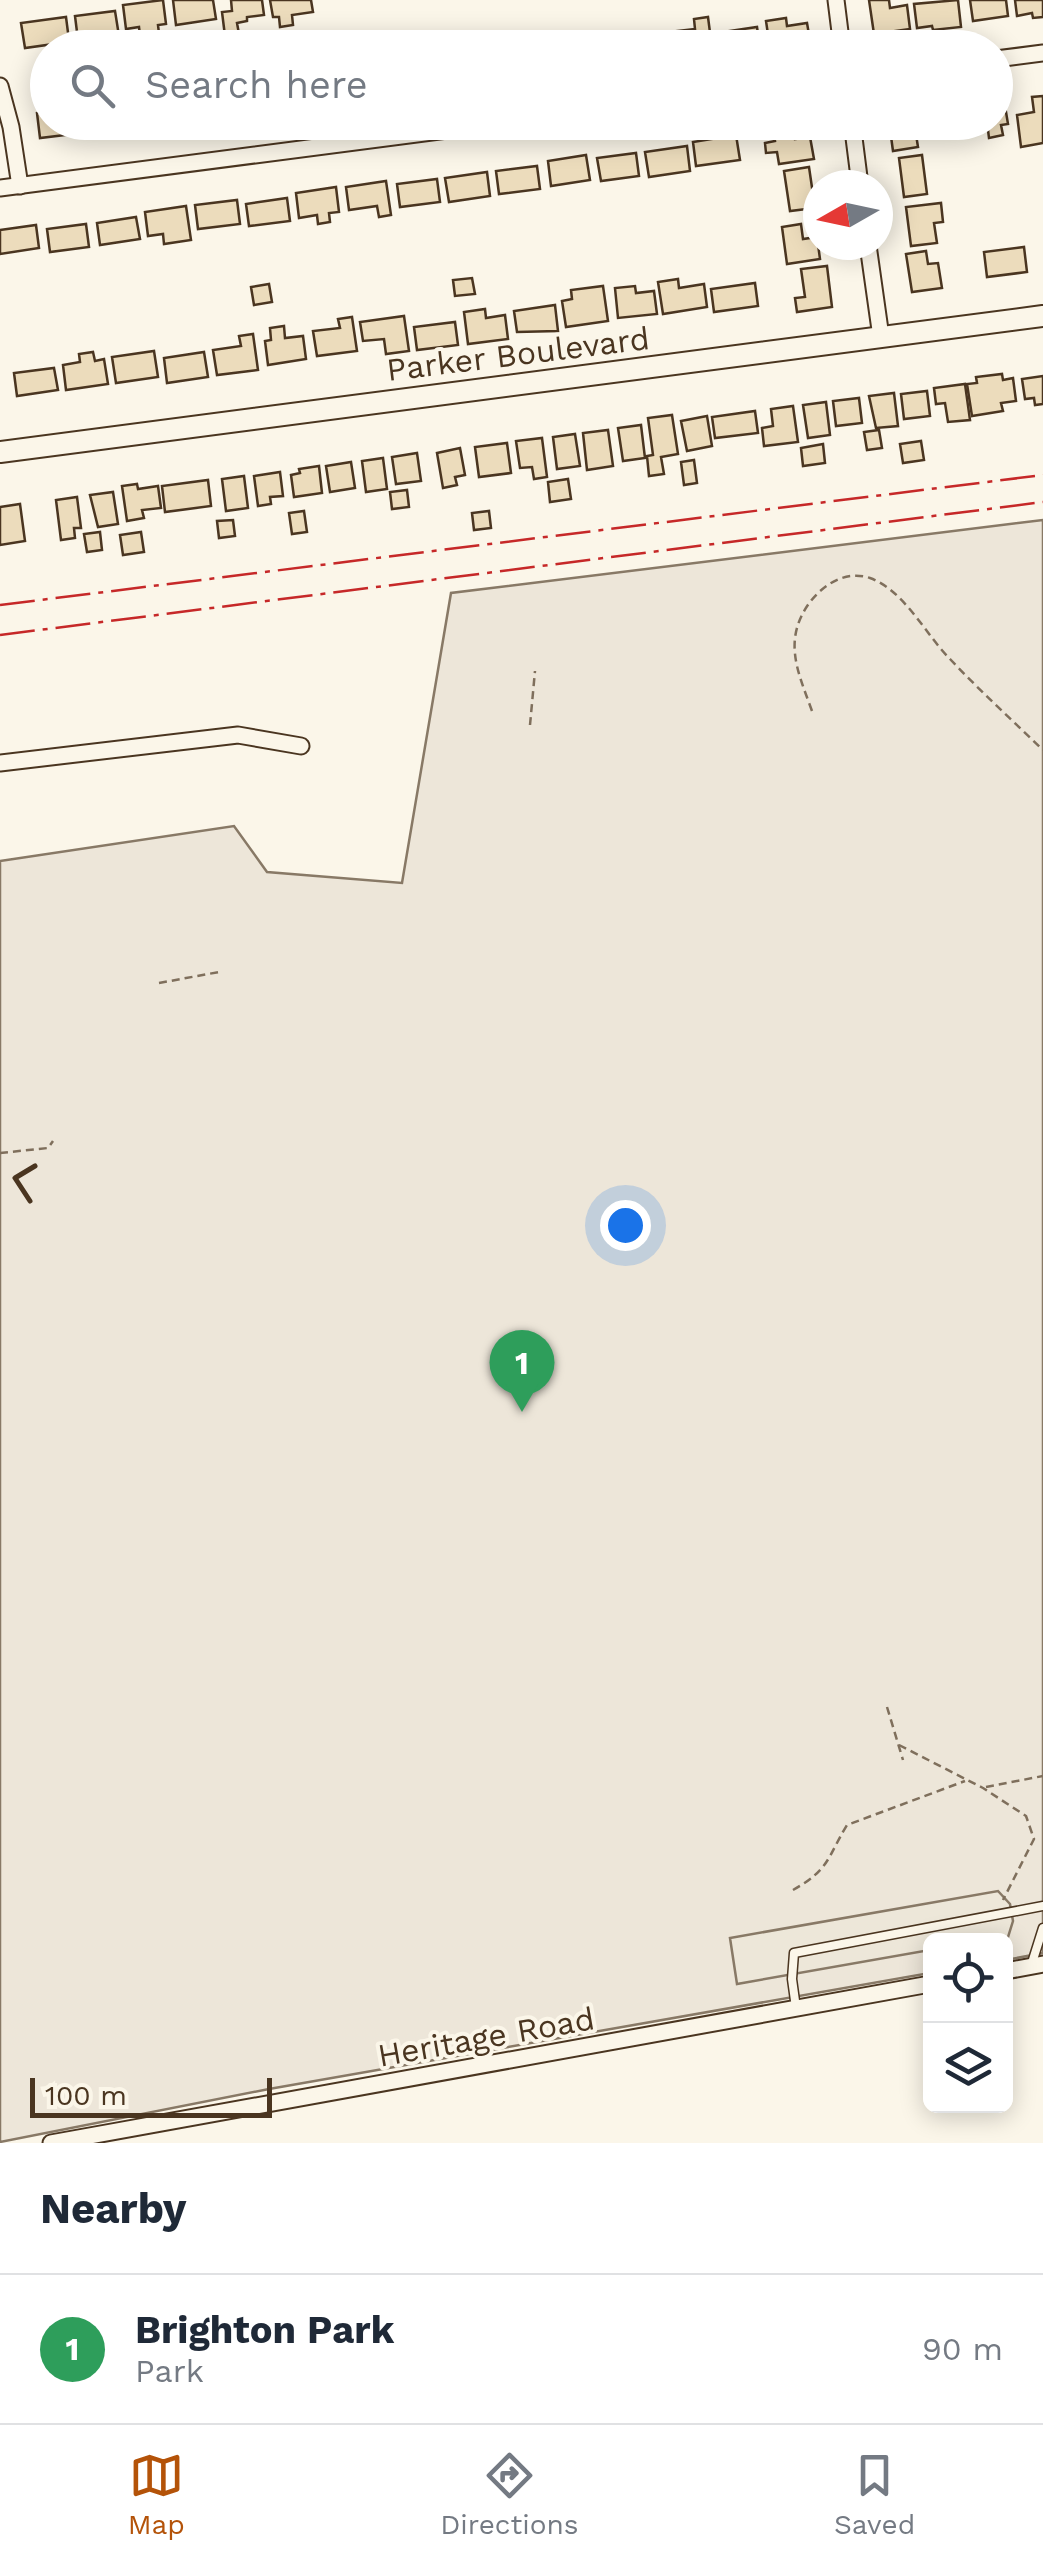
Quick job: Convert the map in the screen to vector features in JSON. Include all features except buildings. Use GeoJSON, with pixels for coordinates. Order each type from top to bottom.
{"type":"FeatureCollection","features":[{"type":"Feature","properties":{"kind":"street"},"geometry":{"type":"LineString","coordinates":[[836,0],[840,30]]}},
{"type":"Feature","properties":{"kind":"street"},"geometry":{"type":"LineString","coordinates":[[1013,57],[1043,53]]}},
{"type":"Feature","properties":{"kind":"street"},"geometry":{"type":"LineString","coordinates":[[0,86],[20,186]]}},
{"type":"Feature","properties":{"kind":"street"},"geometry":{"type":"LineString","coordinates":[[0,188],[372,140]]}},
{"type":"Feature","properties":{"kind":"street"},"geometry":{"type":"LineString","coordinates":[[854,140],[858,170]]}},
{"type":"Feature","properties":{"kind":"street"},"geometry":{"type":"LineString","coordinates":[[870,260],[881,337]]}},
{"type":"Feature","properties":{"kind":"street","name":"Parker Boulevard"},"geometry":{"type":"LineString","coordinates":[[0,452],[1043,316]]}},
{"type":"Feature","properties":{"kind":"street"},"geometry":{"type":"LineString","coordinates":[[0,764],[238,735],[301,746]]}},
{"type":"Feature","properties":{"kind":"street","name":"Heritage Road"},"geometry":{"type":"LineString","coordinates":[[51,2143],[923,1985]]}},
{"type":"Feature","properties":{"kind":"lane"},"geometry":{"type":"LineString","coordinates":[[796,2008],[794,1953],[1043,1906]]}},
{"type":"Feature","properties":{"kind":"lane"},"geometry":{"type":"LineString","coordinates":[[1037,1965],[1043,1928]]}},
{"type":"Feature","properties":{"kind":"path"},"geometry":{"type":"LineString","coordinates":[[812,711],[794,660],[804,610],[834,580],[868,578],[907,606],[945,654],[1043,750]]}},
{"type":"Feature","properties":{"kind":"path"},"geometry":{"type":"LineString","coordinates":[[530,725],[535,671]]}},
{"type":"Feature","properties":{"kind":"path"},"geometry":{"type":"LineString","coordinates":[[160,983],[219,972]]}},
{"type":"Feature","properties":{"kind":"path"},"geometry":{"type":"LineString","coordinates":[[0,1153],[48,1148],[53,1141]]}},
{"type":"Feature","properties":{"kind":"path"},"geometry":{"type":"LineString","coordinates":[[887,1707],[903,1760]]}},
{"type":"Feature","properties":{"kind":"path"},"geometry":{"type":"LineString","coordinates":[[898,1745],[983,1788],[1026,1816],[1034,1839],[996,1915]]}},
{"type":"Feature","properties":{"kind":"path"},"geometry":{"type":"LineString","coordinates":[[983,1788],[1043,1776]]}},
{"type":"Feature","properties":{"kind":"path"},"geometry":{"type":"LineString","coordinates":[[794,1890],[815,1878],[827,1864],[847,1825],[967,1780]]}},
{"type":"Feature","properties":{"kind":"shaded area"},"geometry":{"type":"Polygon","coordinates":[[[1043,520],[1043,1953],[1013,1959],[1013,1933],[923,1933],[923,1974],[269,2089],[0,2142],[0,861],[234,826],[267,872],[402,883],[451,593],[1043,520]]]}},
{"type":"Feature","properties":{"kind":"shaded area"},"geometry":{"type":"Polygon","coordinates":[[[998,1891],[1010,1904],[1013,1921],[1009,1933],[923,1933],[923,1951],[737,1984],[730,1938],[998,1891]]]}},
{"type":"Feature","properties":{"kind":"wall"},"geometry":{"type":"LineString","coordinates":[[30,1201],[15,1178],[35,1166]]}},
{"type":"Feature","properties":{"kind":"power"},"geometry":{"type":"LineString","coordinates":[[0,605],[1043,475]]}},
{"type":"Feature","properties":{"kind":"power"},"geometry":{"type":"LineString","coordinates":[[0,635],[1043,502]]}},
{"type":"Feature","properties":{"kind":"place","name":"Brighton Park"},"geometry":{"type":"Point","coordinates":[522,1412]}}]}
